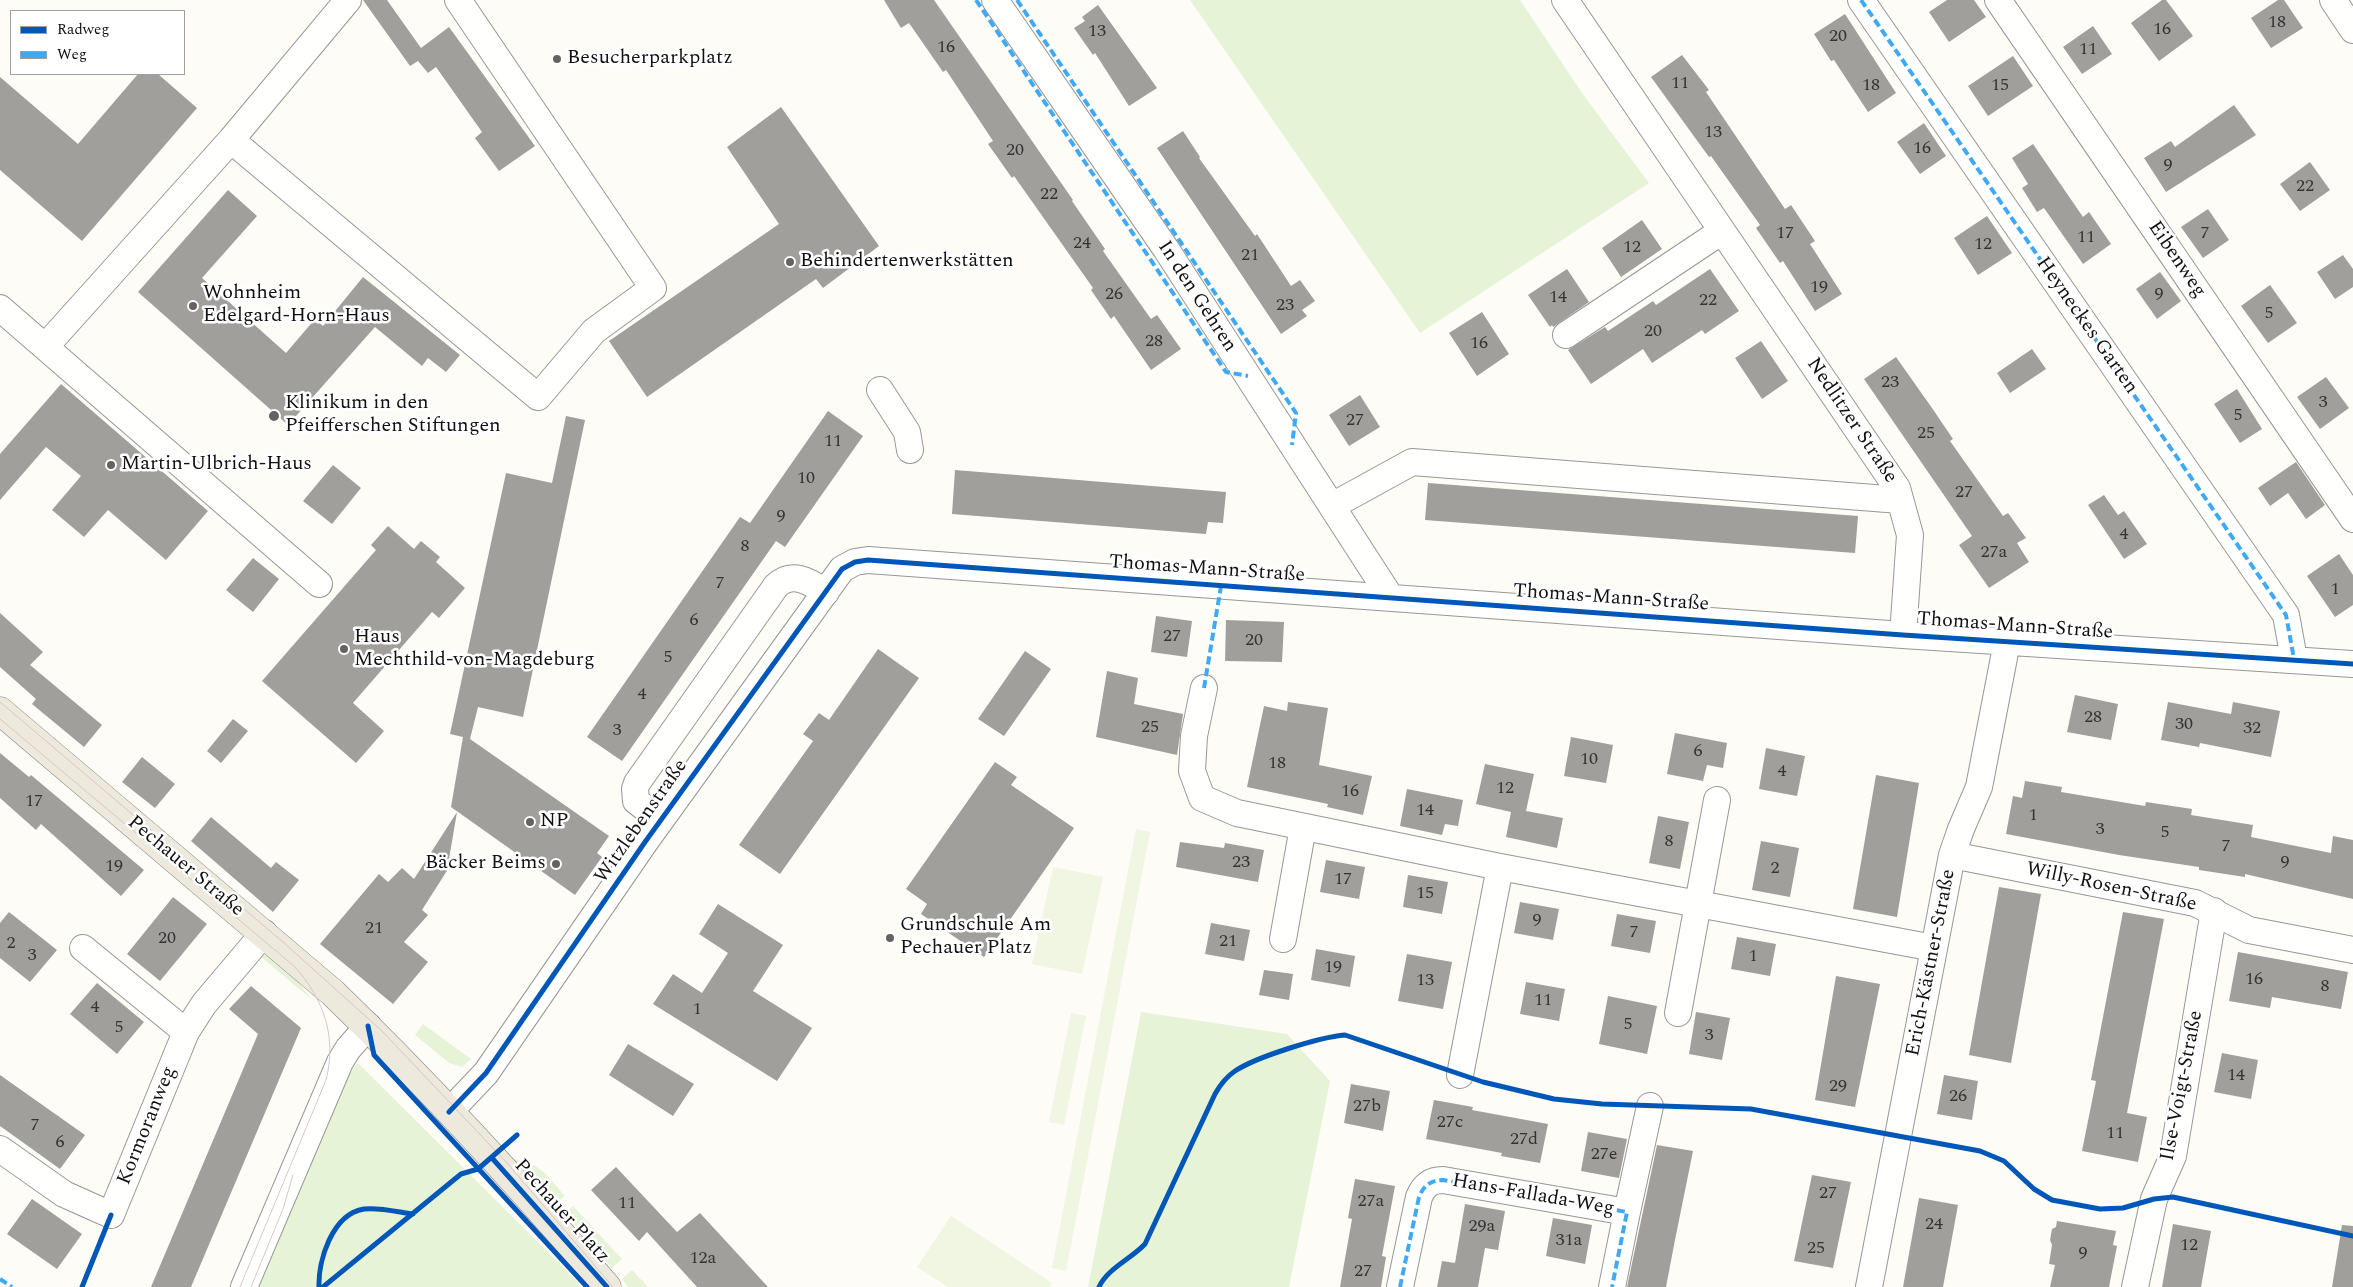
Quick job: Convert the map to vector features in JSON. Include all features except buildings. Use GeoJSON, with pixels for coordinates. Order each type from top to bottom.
{"type":"FeatureCollection","features":[{"type":"Feature","properties":{"kind":"main road","name":"Pechauer Straße"},"geometry":{"type":"LineString","coordinates":[[0,711],[264,933],[368,1026]]}},
{"type":"Feature","properties":{"kind":"main road","name":"Pechauer Platz"},"geometry":{"type":"LineString","coordinates":[[368,1026],[449,1112],[607,1287]]}},
{"type":"Feature","properties":{"kind":"street"},"geometry":{"type":"LineString","coordinates":[[45,347],[231,140],[348,0]]}},
{"type":"Feature","properties":{"kind":"street"},"geometry":{"type":"LineString","coordinates":[[231,140],[538,397],[594,331],[652,288],[458,0]]}},
{"type":"Feature","properties":{"kind":"street","name":"In den Gehren"},"geometry":{"type":"LineString","coordinates":[[995,0],[1166,249],[1391,598]]}},
{"type":"Feature","properties":{"kind":"street","name":"Nedlitzer Straße"},"geometry":{"type":"LineString","coordinates":[[1564,0],[1897,488],[1910,535],[1903,635]]}},
{"type":"Feature","properties":{"kind":"street","name":"Heyneckes Garten"},"geometry":{"type":"LineString","coordinates":[[1861,0],[2286,615],[2294,659]]}},
{"type":"Feature","properties":{"kind":"street","name":"Eibenweg"},"geometry":{"type":"LineString","coordinates":[[1998,0],[2353,519]]}},
{"type":"Feature","properties":{"kind":"street"},"geometry":{"type":"LineString","coordinates":[[2333,0],[2353,30]]}},
{"type":"Feature","properties":{"kind":"street"},"geometry":{"type":"LineString","coordinates":[[1566,335],[1722,231]]}},
{"type":"Feature","properties":{"kind":"street"},"geometry":{"type":"LineString","coordinates":[[0,308],[319,584]]}},
{"type":"Feature","properties":{"kind":"street"},"geometry":{"type":"LineString","coordinates":[[880,390],[907,432],[910,450]]}},
{"type":"Feature","properties":{"kind":"street"},"geometry":{"type":"LineString","coordinates":[[1332,506],[1412,462],[1900,500]]}},
{"type":"Feature","properties":{"kind":"street","name":"Thomas-Mann-Straße"},"geometry":{"type":"LineString","coordinates":[[868,560],[1903,635],[2353,664]]}},
{"type":"Feature","properties":{"kind":"street","name":"Witzlebenstraße"},"geometry":{"type":"LineString","coordinates":[[449,1112],[486,1074],[661,820],[842,569],[856,562],[868,560]]}},
{"type":"Feature","properties":{"kind":"street"},"geometry":{"type":"LineString","coordinates":[[661,820],[636,802],[636,785],[776,586],[787,578],[796,578],[810,582],[826,592]]}},
{"type":"Feature","properties":{"kind":"street","name":"Erich-Kästner-Straße"},"geometry":{"type":"LineString","coordinates":[[1869,1287],[1952,855],[1961,828],[1979,787],[2007,642]]}},
{"type":"Feature","properties":{"kind":"street"},"geometry":{"type":"LineString","coordinates":[[1204,688],[1194,736],[1192,771],[1202,798],[1237,813],[1500,867],[1934,948]]}},
{"type":"Feature","properties":{"kind":"street"},"geometry":{"type":"LineString","coordinates":[[1678,1013],[1717,800]]}},
{"type":"Feature","properties":{"kind":"street"},"geometry":{"type":"LineString","coordinates":[[1283,939],[1303,828]]}},
{"type":"Feature","properties":{"kind":"street","name":"Willy-Rosen-Straße"},"geometry":{"type":"LineString","coordinates":[[1952,855],[2195,902],[2236,925],[2249,930],[2353,950]]}},
{"type":"Feature","properties":{"kind":"street"},"geometry":{"type":"LineString","coordinates":[[1460,1075],[1500,867]]}},
{"type":"Feature","properties":{"kind":"street","name":"Ilse-Voigt-Straße"},"geometry":{"type":"LineString","coordinates":[[2135,1287],[2152,1206],[2173,1156],[2214,911]]}},
{"type":"Feature","properties":{"kind":"street","name":"Kormoranweg"},"geometry":{"type":"LineString","coordinates":[[0,1149],[64,1194],[111,1215],[186,1032],[204,1004],[264,933]]}},
{"type":"Feature","properties":{"kind":"street"},"geometry":{"type":"LineString","coordinates":[[82,948],[186,1032]]}},
{"type":"Feature","properties":{"kind":"street"},"geometry":{"type":"LineString","coordinates":[[244,1287],[340,1062],[348,1049],[368,1026]]}},
{"type":"Feature","properties":{"kind":"street","name":"Hans-Fallada-Weg"},"geometry":{"type":"LineString","coordinates":[[1612,1287],[1650,1106]]}},
{"type":"Feature","properties":{"kind":"street","name":"Hans-Fallada-Weg"},"geometry":{"type":"LineString","coordinates":[[1400,1287],[1419,1197],[1424,1188],[1434,1180],[1444,1180],[1627,1212]]}},
{"type":"Feature","properties":{"kind":"green space"},"geometry":{"type":"Polygon","coordinates":[[[1190,0],[1520,0],[1582,93],[1649,183],[1420,333],[1190,0]]]}},
{"type":"Feature","properties":{"kind":"green space"},"geometry":{"type":"Polygon","coordinates":[[[1136,829],[1150,832],[1066,1271],[1052,1268],[1136,829]]]}},
{"type":"Feature","properties":{"kind":"green space"},"geometry":{"type":"Polygon","coordinates":[[[1053,867],[1103,877],[1082,974],[1032,964],[1053,867]]]}},
{"type":"Feature","properties":{"kind":"green space"},"geometry":{"type":"Polygon","coordinates":[[[268,954],[293,975],[311,999],[261,957],[268,954]]]}},
{"type":"Feature","properties":{"kind":"green space"},"geometry":{"type":"Polygon","coordinates":[[[1141,1012],[1287,1034],[1330,1081],[1289,1287],[1088,1287],[1141,1012]]]}},
{"type":"Feature","properties":{"kind":"green space"},"geometry":{"type":"Polygon","coordinates":[[[1071,1013],[1086,1016],[1064,1125],[1049,1122],[1071,1013]]]}},
{"type":"Feature","properties":{"kind":"green space"},"geometry":{"type":"Polygon","coordinates":[[[423,1024],[471,1059],[462,1067],[449,1063],[415,1035],[423,1024]]]}},
{"type":"Feature","properties":{"kind":"green space"},"geometry":{"type":"Polygon","coordinates":[[[358,1063],[581,1287],[257,1287],[348,1076],[358,1063]]]}},
{"type":"Feature","properties":{"kind":"green space"},"geometry":{"type":"Polygon","coordinates":[[[513,1159],[530,1163],[537,1167],[565,1196],[554,1204],[513,1159]]]}},
{"type":"Feature","properties":{"kind":"green space"},"geometry":{"type":"Polygon","coordinates":[[[573,1206],[622,1259],[612,1268],[564,1214],[573,1206]]]}},
{"type":"Feature","properties":{"kind":"green space"},"geometry":{"type":"Polygon","coordinates":[[[951,1216],[1052,1283],[1050,1287],[948,1287],[917,1267],[951,1216]]]}},
{"type":"Feature","properties":{"kind":"green space"},"geometry":{"type":"Polygon","coordinates":[[[632,1270],[648,1287],[628,1287],[622,1279],[632,1270]]]}},
{"type":"Feature","properties":{"kind":"tram line"},"geometry":{"type":"LineString","coordinates":[[0,702],[283,942],[382,1031],[508,1164],[613,1287]]}},
{"type":"Feature","properties":{"kind":"tram line"},"geometry":{"type":"LineString","coordinates":[[0,719],[294,966],[320,1005],[329,1034],[330,1049],[326,1080],[240,1287]]}},
{"type":"Feature","properties":{"kind":"tram line"},"geometry":{"type":"LineString","coordinates":[[251,1287],[283,1209],[293,1175]]}},
{"type":"Feature","properties":{"kind":"marked path"},"geometry":{"type":"LineString","coordinates":[[976,0],[1226,372],[1248,376]]}},
{"type":"Feature","properties":{"kind":"marked path"},"geometry":{"type":"LineString","coordinates":[[1017,0],[1296,413],[1292,445]]}},
{"type":"Feature","properties":{"kind":"marked path"},"geometry":{"type":"LineString","coordinates":[[1861,0],[2286,615],[2294,659]]}},
{"type":"Feature","properties":{"kind":"marked path"},"geometry":{"type":"LineString","coordinates":[[1204,688],[1221,586]]}},
{"type":"Feature","properties":{"kind":"marked path"},"geometry":{"type":"LineString","coordinates":[[1400,1287],[1419,1197],[1428,1184],[1443,1180],[1627,1212],[1612,1287]]}},
{"type":"Feature","properties":{"kind":"marked path"},"geometry":{"type":"LineString","coordinates":[[0,1279],[12,1287]]}},
{"type":"Feature","properties":{"kind":"cycle path"},"geometry":{"type":"LineString","coordinates":[[449,1112],[486,1073],[645,842],[842,569],[855,562],[868,560],[1903,635],[2353,664]]}},
{"type":"Feature","properties":{"kind":"cycle path"},"geometry":{"type":"LineString","coordinates":[[368,1026],[374,1055],[587,1287]]}},
{"type":"Feature","properties":{"kind":"cycle path"},"geometry":{"type":"LineString","coordinates":[[1099,1287],[1113,1269],[1145,1244],[1221,1084],[1235,1071],[1272,1054],[1288,1048],[1345,1035],[1483,1082],[1554,1099],[1602,1104],[1751,1109],[1980,1151],[2004,1161],[2034,1189],[2052,1200],[2100,1209],[2123,1208],[2154,1199],[2173,1197],[2353,1236]]}},
{"type":"Feature","properties":{"kind":"cycle path"},"geometry":{"type":"LineString","coordinates":[[323,1287],[461,1174],[478,1169],[517,1135]]}},
{"type":"Feature","properties":{"kind":"cycle path"},"geometry":{"type":"LineString","coordinates":[[492,1158],[607,1287]]}},
{"type":"Feature","properties":{"kind":"cycle path"},"geometry":{"type":"LineString","coordinates":[[319,1287],[319,1276],[324,1252],[335,1229],[343,1220],[353,1213],[364,1209],[382,1209],[413,1214]]}},
{"type":"Feature","properties":{"kind":"cycle path"},"geometry":{"type":"LineString","coordinates":[[82,1287],[111,1215]]}},
{"type":"Feature","properties":{"kind":"place","name":"Besucherparkplatz"},"geometry":{"type":"Point","coordinates":[557,59]}},
{"type":"Feature","properties":{"kind":"place","name":"Behindertenwerkstätten"},"geometry":{"type":"Point","coordinates":[790,262]}},
{"type":"Feature","properties":{"kind":"place","name":"Wohnheim Edelgard-Horn-Haus"},"geometry":{"type":"Point","coordinates":[193,306]}},
{"type":"Feature","properties":{"kind":"place","name":"Klinikum in den Pfeifferschen Stiftungen"},"geometry":{"type":"Point","coordinates":[274,416]}},
{"type":"Feature","properties":{"kind":"place","name":"Martin-Ulbrich-Haus"},"geometry":{"type":"Point","coordinates":[111,465]}},
{"type":"Feature","properties":{"kind":"place","name":"Haus Mechthild-von-Magdeburg"},"geometry":{"type":"Point","coordinates":[344,649]}},
{"type":"Feature","properties":{"kind":"place","name":"NP"},"geometry":{"type":"Point","coordinates":[530,822]}},
{"type":"Feature","properties":{"kind":"place","name":"Bäcker Beims"},"geometry":{"type":"Point","coordinates":[556,864]}},
{"type":"Feature","properties":{"kind":"place","name":"Grundschule Am Pechauer Platz"},"geometry":{"type":"Point","coordinates":[890,938]}}]}
